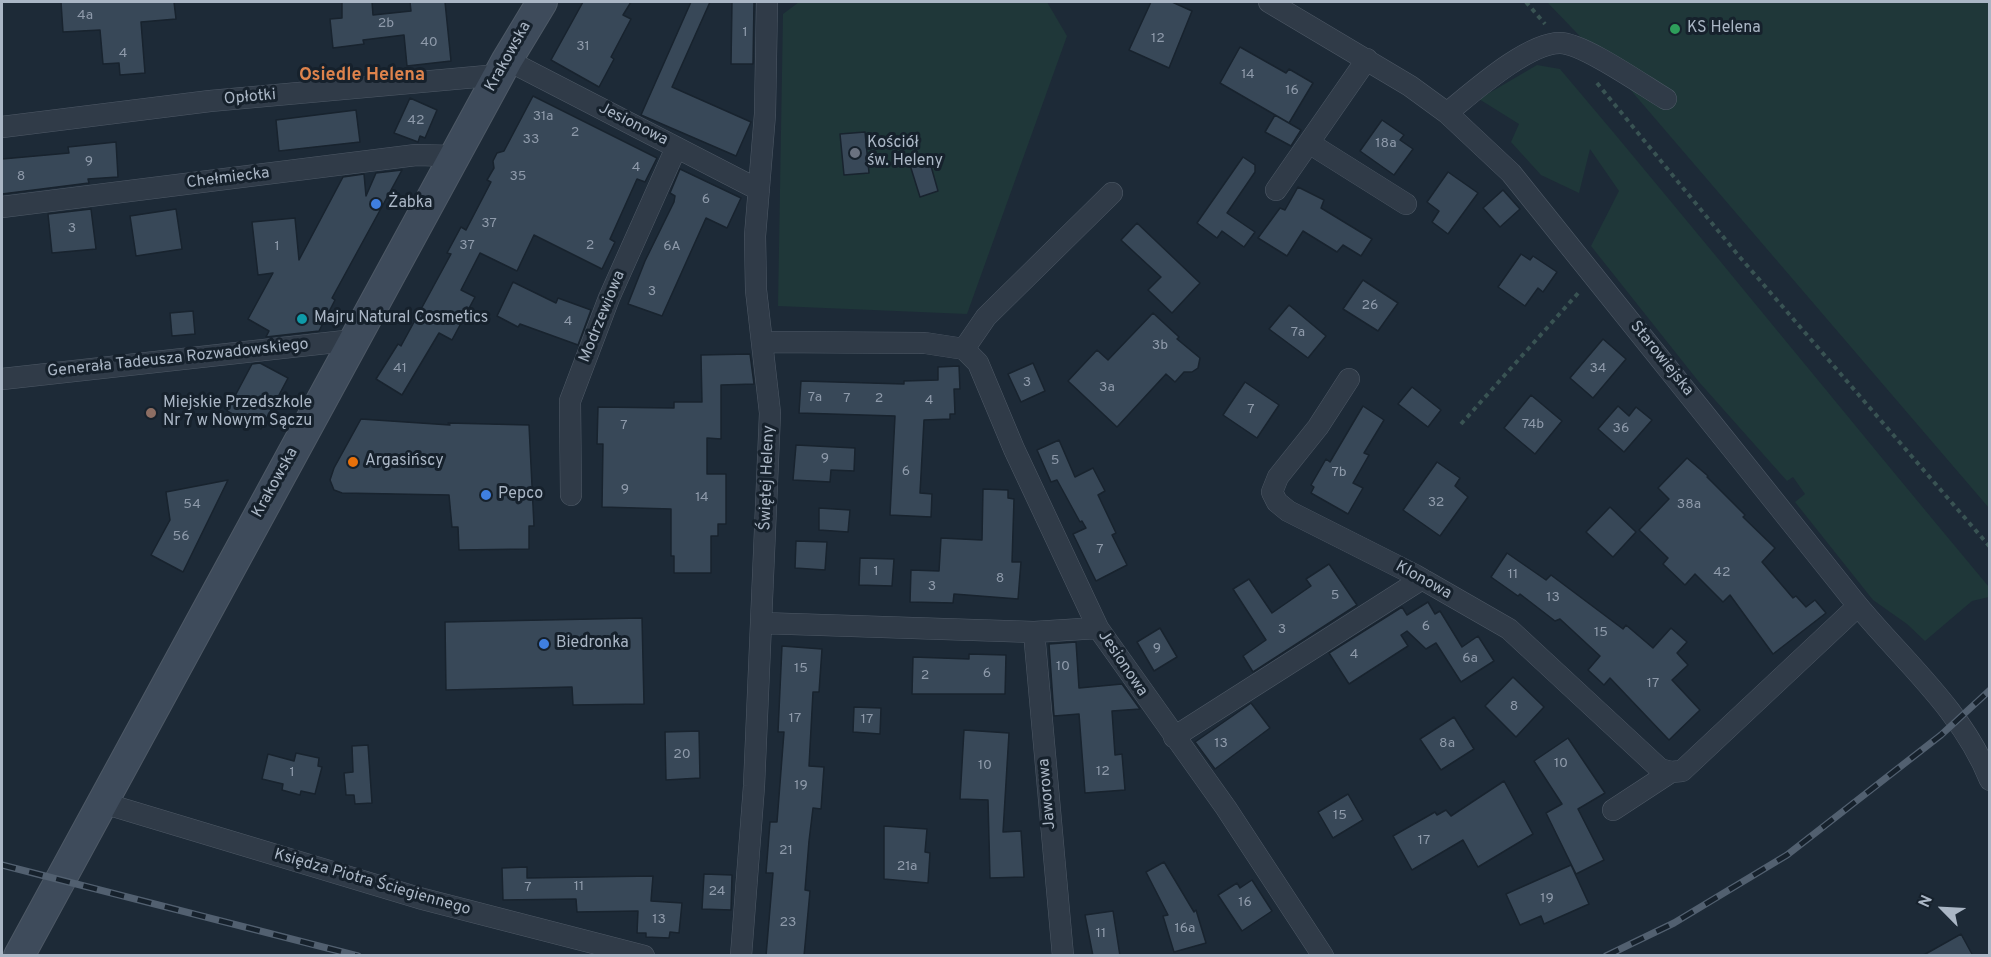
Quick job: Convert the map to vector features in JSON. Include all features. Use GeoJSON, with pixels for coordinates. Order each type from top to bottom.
{"type":"FeatureCollection","features":[{"type":"Feature","properties":{"kind":"main road","name":"Krakowska"},"geometry":{"type":"LineString","coordinates":[[19,956],[537,5]]}},
{"type":"Feature","properties":{"kind":"street","name":"Świętej Heleny"},"geometry":{"type":"LineString","coordinates":[[741,956],[754,786],[771,413],[756,290],[755,236],[765,114],[767,2]]}},
{"type":"Feature","properties":{"kind":"street","name":"Starowiejska"},"geometry":{"type":"LineString","coordinates":[[1269,2],[1367,59],[1447,113],[1512,172],[1858,606],[1933,688],[1982,761],[1989,780]]}},
{"type":"Feature","properties":{"kind":"street"},"geometry":{"type":"LineString","coordinates":[[1447,113],[1523,57],[1542,46],[1561,43],[1578,47],[1666,99]]}},
{"type":"Feature","properties":{"kind":"street"},"geometry":{"type":"LineString","coordinates":[[1276,190],[1367,59]]}},
{"type":"Feature","properties":{"kind":"street","name":"Jesionowa"},"geometry":{"type":"LineString","coordinates":[[502,68],[676,148],[759,190]]}},
{"type":"Feature","properties":{"kind":"street","name":"Opłotki"},"geometry":{"type":"LineString","coordinates":[[2,127],[502,68]]}},
{"type":"Feature","properties":{"kind":"street"},"geometry":{"type":"LineString","coordinates":[[1309,143],[1406,204]]}},
{"type":"Feature","properties":{"kind":"street","name":"Modrzewiowa"},"geometry":{"type":"LineString","coordinates":[[571,495],[570,401],[609,298],[676,148]]}},
{"type":"Feature","properties":{"kind":"street","name":"Chełmiecka"},"geometry":{"type":"LineString","coordinates":[[2,207],[416,155],[455,156]]}},
{"type":"Feature","properties":{"kind":"street"},"geometry":{"type":"LineString","coordinates":[[764,342],[925,343],[964,349],[986,317],[1112,193]]}},
{"type":"Feature","properties":{"kind":"street","name":"Generała Tadeusza Rozwadowskiego"},"geometry":{"type":"LineString","coordinates":[[2,379],[354,340]]}},
{"type":"Feature","properties":{"kind":"street","name":"Jesionowa"},"geometry":{"type":"LineString","coordinates":[[964,349],[978,363],[1014,449],[1098,628],[1226,808],[1323,956]]}},
{"type":"Feature","properties":{"kind":"street","name":"Klonowa"},"geometry":{"type":"LineString","coordinates":[[1349,379],[1318,427],[1278,477],[1272,492],[1277,502],[1288,511],[1422,579],[1509,629],[1649,760],[1660,769],[1671,772]]}},
{"type":"Feature","properties":{"kind":"street"},"geometry":{"type":"LineString","coordinates":[[1174,737],[1422,579]]}},
{"type":"Feature","properties":{"kind":"street"},"geometry":{"type":"LineString","coordinates":[[1613,810],[1671,772],[1682,771],[1858,606]]}},
{"type":"Feature","properties":{"kind":"street"},"geometry":{"type":"LineString","coordinates":[[761,623],[1034,632],[1098,628]]}},
{"type":"Feature","properties":{"kind":"street","name":"Jaworowa"},"geometry":{"type":"LineString","coordinates":[[1034,632],[1063,956]]}},
{"type":"Feature","properties":{"kind":"street","name":"Księdza Piotra Ściegiennego"},"geometry":{"type":"LineString","coordinates":[[103,803],[419,898],[644,956]]}},
{"type":"Feature","properties":{"kind":"path"},"geometry":{"type":"LineString","coordinates":[[1526,2],[1561,43]]}},
{"type":"Feature","properties":{"kind":"path"},"geometry":{"type":"LineString","coordinates":[[1589,74],[1761,282],[1989,547]]}},
{"type":"Feature","properties":{"kind":"path"},"geometry":{"type":"LineString","coordinates":[[1461,424],[1594,276]]}},
{"type":"Feature","properties":{"kind":"green space"},"geometry":{"type":"Polygon","coordinates":[[[799,2],[1047,2],[1067,36],[967,314],[778,306],[783,14],[799,2]]]}},
{"type":"Feature","properties":{"kind":"green space"},"geometry":{"type":"Polygon","coordinates":[[[1547,2],[1989,2],[1989,508],[1622,80],[1547,2]]]}},
{"type":"Feature","properties":{"kind":"green space"},"geometry":{"type":"Polygon","coordinates":[[[1537,65],[1560,69],[1989,587],[1989,597],[1972,601],[1925,641],[1907,624],[1873,600],[1795,502],[1805,494],[1793,477],[1787,481],[1699,382],[1591,246],[1619,191],[1590,149],[1579,193],[1541,175],[1511,142],[1519,124],[1479,99],[1537,65]]]}},
{"type":"Feature","properties":{"kind":"building"},"geometry":{"type":"Polygon","coordinates":[[[61,2],[174,2],[176,19],[141,22],[145,73],[120,75],[119,63],[103,64],[100,30],[63,32],[61,2]]]}},
{"type":"Feature","properties":{"kind":"building"},"geometry":{"type":"Polygon","coordinates":[[[342,2],[372,2],[373,15],[411,11],[410,2],[445,2],[451,61],[407,66],[404,35],[363,40],[364,44],[333,48],[330,19],[342,18],[342,2]]]}},
{"type":"Feature","properties":{"kind":"building"},"geometry":{"type":"Polygon","coordinates":[[[583,2],[631,2],[623,15],[631,19],[611,57],[614,59],[599,87],[551,60],[583,2]]]}},
{"type":"Feature","properties":{"kind":"building"},"geometry":{"type":"Polygon","coordinates":[[[691,2],[710,2],[672,87],[751,122],[736,156],[641,115],[691,2]]]}},
{"type":"Feature","properties":{"kind":"building"},"geometry":{"type":"Polygon","coordinates":[[[732,2],[754,2],[753,64],[731,64],[732,2]]]}},
{"type":"Feature","properties":{"kind":"building"},"geometry":{"type":"Polygon","coordinates":[[[1151,2],[1172,2],[1192,11],[1169,68],[1129,50],[1151,2]]]}},
{"type":"Feature","properties":{"kind":"building"},"geometry":{"type":"Polygon","coordinates":[[[1240,47],[1286,73],[1289,69],[1313,83],[1289,123],[1220,83],[1240,47]]]}},
{"type":"Feature","properties":{"kind":"building"},"geometry":{"type":"Polygon","coordinates":[[[533,96],[657,158],[645,182],[637,179],[610,239],[615,242],[602,269],[534,235],[517,271],[480,253],[461,290],[475,297],[452,340],[439,333],[402,395],[376,379],[398,344],[401,346],[451,254],[447,253],[461,227],[466,230],[491,182],[487,180],[494,168],[493,161],[497,153],[504,151],[533,96]]]}},
{"type":"Feature","properties":{"kind":"building"},"geometry":{"type":"Polygon","coordinates":[[[410,98],[437,110],[425,138],[420,136],[418,142],[394,133],[410,98]]]}},
{"type":"Feature","properties":{"kind":"building"},"geometry":{"type":"Polygon","coordinates":[[[356,110],[360,142],[279,151],[276,120],[356,110]]]}},
{"type":"Feature","properties":{"kind":"building"},"geometry":{"type":"Polygon","coordinates":[[[1275,115],[1301,130],[1291,146],[1265,132],[1275,115]]]}},
{"type":"Feature","properties":{"kind":"building"},"geometry":{"type":"Polygon","coordinates":[[[1382,120],[1404,135],[1400,140],[1413,149],[1394,175],[1360,151],[1382,120]]]}},
{"type":"Feature","properties":{"kind":"building","name":"Kościół św. Heleny"},"geometry":{"type":"Polygon","coordinates":[[[865,132],[869,173],[844,175],[840,134],[865,132]]]}},
{"type":"Feature","properties":{"kind":"building"},"geometry":{"type":"Polygon","coordinates":[[[116,142],[118,177],[88,179],[89,183],[2,194],[2,159],[69,153],[68,147],[116,142]]]}},
{"type":"Feature","properties":{"kind":"building"},"geometry":{"type":"Polygon","coordinates":[[[1243,157],[1255,165],[1255,172],[1227,213],[1255,232],[1244,247],[1222,231],[1217,238],[1197,223],[1243,157]]]}},
{"type":"Feature","properties":{"kind":"building"},"geometry":{"type":"Polygon","coordinates":[[[929,159],[938,191],[920,197],[910,165],[929,159]]]}},
{"type":"Feature","properties":{"kind":"building"},"geometry":{"type":"Polygon","coordinates":[[[680,169],[741,198],[727,228],[706,218],[662,316],[628,304],[645,261],[674,202],[675,196],[670,193],[680,169]]]}},
{"type":"Feature","properties":{"kind":"building"},"geometry":{"type":"Polygon","coordinates":[[[402,170],[332,298],[335,300],[319,331],[266,337],[269,331],[248,319],[273,273],[258,275],[252,222],[295,218],[299,260],[343,177],[364,174],[366,196],[376,173],[402,170]]]}},
{"type":"Feature","properties":{"kind":"building"},"geometry":{"type":"Polygon","coordinates":[[[1448,172],[1478,193],[1448,234],[1432,222],[1439,211],[1427,202],[1448,172]]]}},
{"type":"Feature","properties":{"kind":"building"},"geometry":{"type":"Polygon","coordinates":[[[1298,187],[1324,200],[1321,208],[1372,239],[1361,256],[1343,245],[1337,252],[1303,231],[1287,256],[1258,238],[1280,208],[1285,210],[1298,187]]]}},
{"type":"Feature","properties":{"kind":"building"},"geometry":{"type":"Polygon","coordinates":[[[1503,190],[1520,209],[1500,227],[1483,208],[1503,190]]]}},
{"type":"Feature","properties":{"kind":"building"},"geometry":{"type":"Polygon","coordinates":[[[91,209],[96,249],[52,253],[48,214],[91,209]]]}},
{"type":"Feature","properties":{"kind":"building"},"geometry":{"type":"Polygon","coordinates":[[[176,209],[182,249],[136,256],[130,216],[176,209]]]}},
{"type":"Feature","properties":{"kind":"building"},"geometry":{"type":"Polygon","coordinates":[[[1137,223],[1200,283],[1172,313],[1148,290],[1161,277],[1121,240],[1137,223]]]}},
{"type":"Feature","properties":{"kind":"building"},"geometry":{"type":"Polygon","coordinates":[[[1521,254],[1530,260],[1533,256],[1557,272],[1543,292],[1538,288],[1525,306],[1498,287],[1521,254]]]}},
{"type":"Feature","properties":{"kind":"building"},"geometry":{"type":"Polygon","coordinates":[[[1363,280],[1398,303],[1378,331],[1343,309],[1363,280]]]}},
{"type":"Feature","properties":{"kind":"building"},"geometry":{"type":"Polygon","coordinates":[[[513,282],[556,303],[558,298],[591,310],[578,345],[520,324],[518,327],[497,316],[513,282]]]}},
{"type":"Feature","properties":{"kind":"building"},"geometry":{"type":"Polygon","coordinates":[[[1289,305],[1326,336],[1308,358],[1269,329],[1289,305]]]}},
{"type":"Feature","properties":{"kind":"building"},"geometry":{"type":"Polygon","coordinates":[[[193,311],[195,334],[172,336],[170,313],[193,311]]]}},
{"type":"Feature","properties":{"kind":"building"},"geometry":{"type":"Polygon","coordinates":[[[1153,313],[1179,337],[1177,339],[1200,358],[1198,368],[1192,372],[1184,372],[1175,382],[1166,374],[1117,427],[1068,381],[1097,350],[1108,360],[1153,313]]]}},
{"type":"Feature","properties":{"kind":"building"},"geometry":{"type":"Polygon","coordinates":[[[1603,339],[1626,359],[1593,398],[1570,378],[1603,339]]]}},
{"type":"Feature","properties":{"kind":"building"},"geometry":{"type":"Polygon","coordinates":[[[750,354],[754,384],[721,385],[721,439],[707,438],[707,474],[726,474],[726,524],[718,524],[718,536],[711,536],[711,573],[674,573],[674,556],[671,556],[671,509],[602,507],[603,444],[597,444],[598,407],[674,408],[674,402],[702,402],[701,355],[750,354]]]}},
{"type":"Feature","properties":{"kind":"building"},"geometry":{"type":"Polygon","coordinates":[[[260,363],[288,378],[261,429],[227,411],[252,364],[260,363]]]}},
{"type":"Feature","properties":{"kind":"building"},"geometry":{"type":"Polygon","coordinates":[[[1033,363],[1045,391],[1021,402],[1008,374],[1033,363]]]}},
{"type":"Feature","properties":{"kind":"building"},"geometry":{"type":"Polygon","coordinates":[[[959,366],[960,389],[954,389],[955,414],[950,414],[950,419],[924,420],[920,493],[932,494],[931,517],[890,515],[895,416],[799,413],[801,381],[904,384],[904,381],[938,380],[938,367],[959,366]]]}},
{"type":"Feature","properties":{"kind":"building"},"geometry":{"type":"Polygon","coordinates":[[[1245,382],[1279,405],[1257,438],[1223,415],[1245,382]]]}},
{"type":"Feature","properties":{"kind":"building"},"geometry":{"type":"Polygon","coordinates":[[[1412,387],[1441,410],[1428,427],[1398,404],[1412,387]]]}},
{"type":"Feature","properties":{"kind":"building"},"geometry":{"type":"Polygon","coordinates":[[[1531,395],[1562,421],[1535,454],[1504,428],[1531,395]]]}},
{"type":"Feature","properties":{"kind":"building"},"geometry":{"type":"Polygon","coordinates":[[[1363,406],[1384,420],[1364,453],[1369,455],[1353,483],[1363,488],[1348,514],[1311,493],[1314,487],[1311,485],[1326,459],[1330,462],[1363,406]]]}},
{"type":"Feature","properties":{"kind":"building"},"geometry":{"type":"Polygon","coordinates":[[[1618,406],[1629,416],[1636,407],[1652,420],[1624,452],[1598,429],[1618,406]]]}},
{"type":"Feature","properties":{"kind":"building"},"geometry":{"type":"Polygon","coordinates":[[[361,419],[450,425],[448,423],[529,425],[534,526],[529,526],[529,549],[459,550],[458,527],[452,527],[449,495],[342,493],[334,490],[330,480],[334,468],[361,419]]]}},
{"type":"Feature","properties":{"kind":"building"},"geometry":{"type":"Polygon","coordinates":[[[1059,440],[1075,477],[1093,468],[1105,491],[1098,495],[1116,533],[1112,535],[1127,565],[1096,581],[1073,534],[1086,528],[1082,521],[1080,522],[1057,480],[1051,482],[1037,450],[1059,440]]]}},
{"type":"Feature","properties":{"kind":"building"},"geometry":{"type":"Polygon","coordinates":[[[796,445],[855,448],[854,471],[831,470],[830,482],[793,480],[796,445]]]}},
{"type":"Feature","properties":{"kind":"building"},"geometry":{"type":"Polygon","coordinates":[[[1687,458],[1708,476],[1745,515],[1743,517],[1775,548],[1762,562],[1793,598],[1796,596],[1806,607],[1815,600],[1826,613],[1773,654],[1730,595],[1723,602],[1695,574],[1685,585],[1663,564],[1668,558],[1639,530],[1669,499],[1658,488],[1687,458]]]}},
{"type":"Feature","properties":{"kind":"building"},"geometry":{"type":"Polygon","coordinates":[[[1437,462],[1460,478],[1455,486],[1468,497],[1440,536],[1403,510],[1437,462]]]}},
{"type":"Feature","properties":{"kind":"building"},"geometry":{"type":"Polygon","coordinates":[[[228,480],[183,572],[151,555],[170,520],[166,492],[228,480]]]}},
{"type":"Feature","properties":{"kind":"building"},"geometry":{"type":"Polygon","coordinates":[[[983,489],[1008,490],[1008,498],[1014,499],[1012,562],[1021,562],[1018,599],[954,594],[953,603],[910,602],[911,570],[939,571],[941,538],[982,540],[983,489]]]}},
{"type":"Feature","properties":{"kind":"building"},"geometry":{"type":"Polygon","coordinates":[[[1610,507],[1636,532],[1613,557],[1586,532],[1610,507]]]}},
{"type":"Feature","properties":{"kind":"building"},"geometry":{"type":"Polygon","coordinates":[[[819,508],[850,510],[848,532],[819,530],[819,508]]]}},
{"type":"Feature","properties":{"kind":"building"},"geometry":{"type":"Polygon","coordinates":[[[796,541],[827,542],[825,570],[795,568],[796,541]]]}},
{"type":"Feature","properties":{"kind":"building"},"geometry":{"type":"Polygon","coordinates":[[[1507,553],[1546,580],[1551,575],[1623,629],[1626,625],[1653,648],[1671,628],[1687,642],[1677,653],[1688,665],[1672,680],[1700,710],[1669,740],[1610,678],[1604,685],[1588,670],[1600,656],[1560,619],[1555,621],[1520,594],[1518,596],[1491,577],[1507,553]]]}},
{"type":"Feature","properties":{"kind":"building"},"geometry":{"type":"Polygon","coordinates":[[[860,558],[894,559],[892,586],[859,585],[860,558]]]}},
{"type":"Feature","properties":{"kind":"building"},"geometry":{"type":"Polygon","coordinates":[[[1329,564],[1357,605],[1253,672],[1243,656],[1266,640],[1233,589],[1249,579],[1272,613],[1311,586],[1306,579],[1329,564]]]}},
{"type":"Feature","properties":{"kind":"building"},"geometry":{"type":"Polygon","coordinates":[[[1428,602],[1435,614],[1440,611],[1462,647],[1478,636],[1494,661],[1461,682],[1436,643],[1426,649],[1407,631],[1401,635],[1408,646],[1349,684],[1329,653],[1402,607],[1407,615],[1428,602]]]}},
{"type":"Feature","properties":{"kind":"building","name":"Biedronka"},"geometry":{"type":"Polygon","coordinates":[[[642,618],[644,704],[573,705],[572,687],[446,690],[445,622],[642,618]]]}},
{"type":"Feature","properties":{"kind":"building"},"geometry":{"type":"Polygon","coordinates":[[[1160,628],[1177,657],[1154,671],[1137,642],[1160,628]]]}},
{"type":"Feature","properties":{"kind":"building"},"geometry":{"type":"Polygon","coordinates":[[[1076,642],[1079,688],[1122,684],[1140,709],[1112,711],[1115,755],[1122,754],[1125,790],[1085,793],[1079,714],[1054,716],[1049,644],[1076,642]]]}},
{"type":"Feature","properties":{"kind":"building"},"geometry":{"type":"Polygon","coordinates":[[[782,646],[822,649],[819,692],[813,692],[809,766],[824,767],[821,809],[813,808],[809,841],[805,890],[810,891],[804,956],[766,956],[773,873],[766,873],[770,822],[777,822],[784,732],[778,732],[782,646]]]}},
{"type":"Feature","properties":{"kind":"building"},"geometry":{"type":"Polygon","coordinates":[[[969,654],[1006,655],[1005,694],[912,694],[913,657],[969,659],[969,654]]]}},
{"type":"Feature","properties":{"kind":"building"},"geometry":{"type":"Polygon","coordinates":[[[1513,677],[1544,707],[1516,737],[1485,706],[1513,677]]]}},
{"type":"Feature","properties":{"kind":"building"},"geometry":{"type":"Polygon","coordinates":[[[1251,703],[1270,728],[1215,769],[1195,742],[1251,703]]]}},
{"type":"Feature","properties":{"kind":"building"},"geometry":{"type":"Polygon","coordinates":[[[854,707],[881,708],[880,734],[853,732],[854,707]]]}},
{"type":"Feature","properties":{"kind":"building"},"geometry":{"type":"Polygon","coordinates":[[[1454,717],[1474,749],[1441,770],[1420,739],[1454,717]]]}},
{"type":"Feature","properties":{"kind":"building"},"geometry":{"type":"Polygon","coordinates":[[[964,730],[1009,733],[1003,832],[1021,831],[1024,877],[990,878],[988,800],[960,799],[964,730]]]}},
{"type":"Feature","properties":{"kind":"building"},"geometry":{"type":"Polygon","coordinates":[[[699,731],[700,778],[666,780],[665,732],[699,731]]]}},
{"type":"Feature","properties":{"kind":"building"},"geometry":{"type":"Polygon","coordinates":[[[1568,738],[1605,793],[1578,809],[1604,860],[1576,874],[1546,813],[1562,804],[1534,761],[1568,738]]]}},
{"type":"Feature","properties":{"kind":"building"},"geometry":{"type":"Polygon","coordinates":[[[368,745],[372,803],[355,804],[354,795],[346,795],[344,773],[353,772],[352,746],[368,745]]]}},
{"type":"Feature","properties":{"kind":"building"},"geometry":{"type":"Polygon","coordinates":[[[296,753],[319,758],[318,766],[322,767],[315,794],[301,791],[300,795],[282,790],[283,784],[262,779],[268,754],[294,761],[296,753]]]}},
{"type":"Feature","properties":{"kind":"building"},"geometry":{"type":"Polygon","coordinates":[[[1504,781],[1533,834],[1478,867],[1463,840],[1412,870],[1393,836],[1435,812],[1437,815],[1446,810],[1451,816],[1504,781]]]}},
{"type":"Feature","properties":{"kind":"building"},"geometry":{"type":"Polygon","coordinates":[[[1348,794],[1363,820],[1333,838],[1318,812],[1348,794]]]}},
{"type":"Feature","properties":{"kind":"building"},"geometry":{"type":"Polygon","coordinates":[[[884,826],[927,829],[925,852],[930,853],[928,883],[884,879],[884,826]]]}},
{"type":"Feature","properties":{"kind":"building"},"geometry":{"type":"Polygon","coordinates":[[[1164,862],[1194,912],[1196,910],[1206,943],[1174,952],[1163,916],[1168,915],[1146,872],[1164,862]]]}},
{"type":"Feature","properties":{"kind":"building"},"geometry":{"type":"Polygon","coordinates":[[[1571,865],[1589,904],[1544,924],[1541,916],[1520,925],[1506,894],[1571,865]]]}},
{"type":"Feature","properties":{"kind":"building"},"geometry":{"type":"Polygon","coordinates":[[[527,867],[527,878],[653,876],[651,901],[682,903],[679,933],[670,932],[669,938],[646,937],[646,933],[637,933],[638,911],[577,912],[576,899],[503,900],[502,868],[527,867]]]}},
{"type":"Feature","properties":{"kind":"building"},"geometry":{"type":"Polygon","coordinates":[[[704,874],[732,875],[731,910],[702,909],[704,874]]]}},
{"type":"Feature","properties":{"kind":"building"},"geometry":{"type":"Polygon","coordinates":[[[1252,880],[1272,911],[1242,931],[1218,895],[1237,883],[1240,888],[1252,880]]]}},
{"type":"Feature","properties":{"kind":"building"},"geometry":{"type":"Polygon","coordinates":[[[1113,911],[1120,956],[1093,956],[1085,915],[1113,911]]]}},
{"type":"Feature","properties":{"kind":"building"},"geometry":{"type":"Polygon","coordinates":[[[1961,934],[1973,956],[1922,956],[1961,934]]]}},
{"type":"Feature","properties":{"kind":"railway"},"geometry":{"type":"LineString","coordinates":[[1606,956],[1674,923],[1787,855],[1941,735],[1990,690]]}},
{"type":"Feature","properties":{"kind":"railway"},"geometry":{"type":"LineString","coordinates":[[2,865],[358,956]]}},
{"type":"Feature","properties":{"kind":"place","name":"KS Helena"},"geometry":{"type":"Point","coordinates":[1675,29]}},
{"type":"Feature","properties":{"kind":"place","name":"Kościół św. Heleny"},"geometry":{"type":"Point","coordinates":[855,153]}},
{"type":"Feature","properties":{"kind":"place","name":"Żabka"},"geometry":{"type":"Point","coordinates":[376,204]}},
{"type":"Feature","properties":{"kind":"place","name":"Majru Natural Cosmetics"},"geometry":{"type":"Point","coordinates":[302,319]}},
{"type":"Feature","properties":{"kind":"place","name":"Miejskie Przedszkole Nr 7 w Nowym Sączu"},"geometry":{"type":"Point","coordinates":[151,413]}},
{"type":"Feature","properties":{"kind":"place","name":"Argasińscy"},"geometry":{"type":"Point","coordinates":[353,462]}},
{"type":"Feature","properties":{"kind":"place","name":"Pepco"},"geometry":{"type":"Point","coordinates":[486,495]}},
{"type":"Feature","properties":{"kind":"place","name":"Biedronka"},"geometry":{"type":"Point","coordinates":[544,644]}},
{"type":"Feature","properties":{"kind":"district","name":"Osiedle Helena"},"geometry":{"type":"Point","coordinates":[362,76]}}]}
